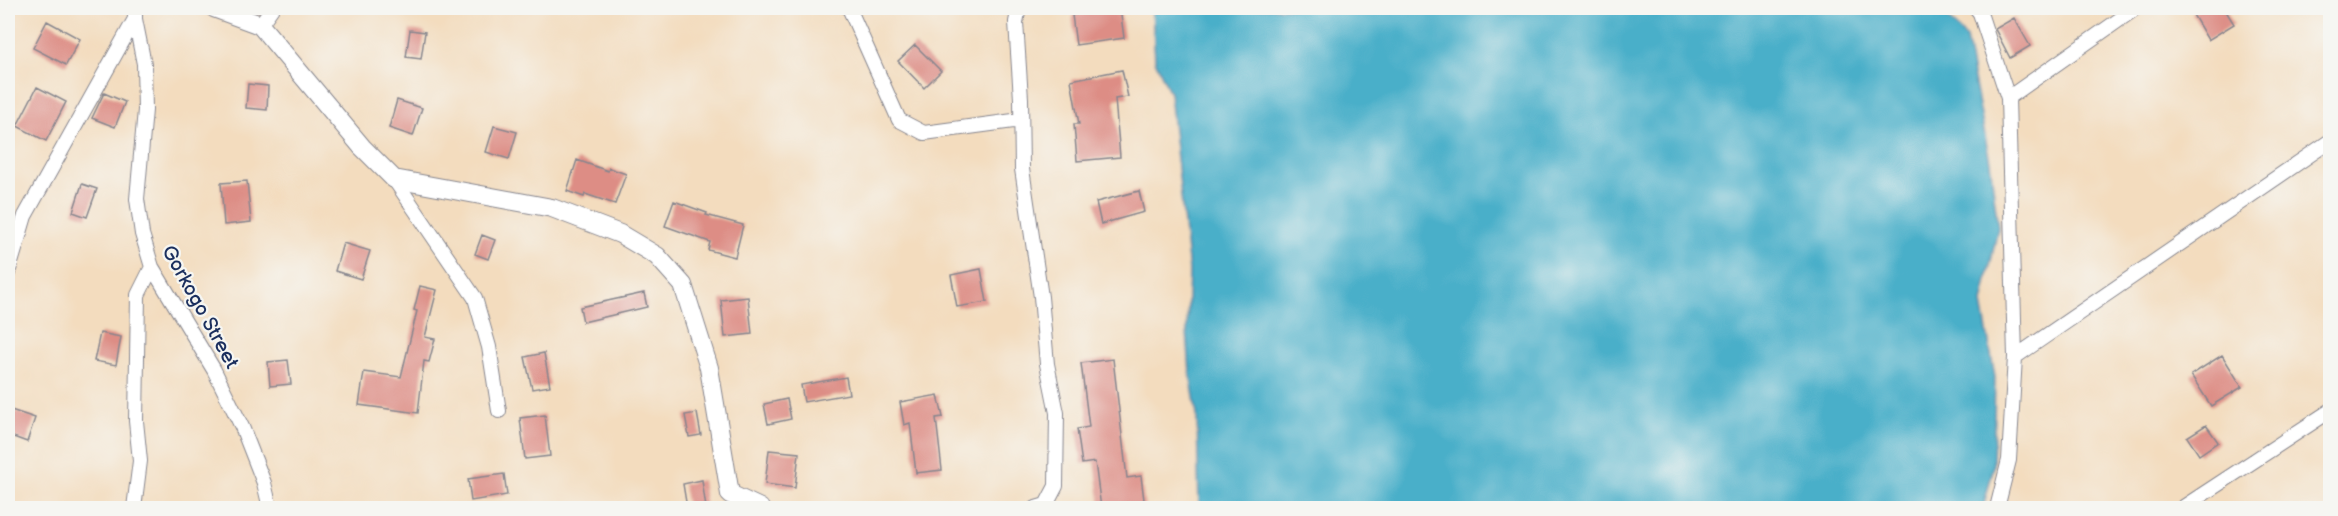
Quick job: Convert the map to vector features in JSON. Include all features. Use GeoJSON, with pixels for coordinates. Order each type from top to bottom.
{"type":"FeatureCollection","features":[{"type":"Feature","properties":{"kind":"street"},"geometry":{"type":"LineString","coordinates":[[214,8],[260,25],[362,147],[394,178],[476,298],[489,347],[499,411]]}},
{"type":"Feature","properties":{"kind":"street"},"geometry":{"type":"LineString","coordinates":[[260,25],[272,8]]}},
{"type":"Feature","properties":{"kind":"street"},"geometry":{"type":"LineString","coordinates":[[849,8],[899,120],[924,133],[1021,120]]}},
{"type":"Feature","properties":{"kind":"street"},"geometry":{"type":"LineString","coordinates":[[1019,8],[1016,22],[1023,169],[1041,297],[1047,364],[1057,412],[1056,486],[1046,505],[1036,508]]}},
{"type":"Feature","properties":{"kind":"street"},"geometry":{"type":"LineString","coordinates":[[1976,8],[1980,12],[2008,98],[2015,357],[2009,460],[2007,476],[1997,508]]}},
{"type":"Feature","properties":{"kind":"street"},"geometry":{"type":"LineString","coordinates":[[2008,98],[2136,8]]}},
{"type":"Feature","properties":{"kind":"street"},"geometry":{"type":"LineString","coordinates":[[8,273],[25,216],[135,13]]}},
{"type":"Feature","properties":{"kind":"street","name":"Gorkogo Street"},"geometry":{"type":"LineString","coordinates":[[135,13],[144,64],[145,110],[137,199],[141,234],[152,267],[214,370],[242,427],[264,483],[270,508]]}},
{"type":"Feature","properties":{"kind":"street"},"geometry":{"type":"LineString","coordinates":[[2015,357],[2331,141]]}},
{"type":"Feature","properties":{"kind":"street"},"geometry":{"type":"LineString","coordinates":[[394,178],[552,208],[620,234],[657,256],[683,285],[709,368],[730,494],[760,508]]}},
{"type":"Feature","properties":{"kind":"street"},"geometry":{"type":"LineString","coordinates":[[134,508],[140,461],[136,421],[138,295],[152,267]]}},
{"type":"Feature","properties":{"kind":"street"},"geometry":{"type":"LineString","coordinates":[[2182,508],[2331,411]]}},
{"type":"Feature","properties":{"kind":"water"},"geometry":{"type":"Polygon","coordinates":[[[1152,8],[1939,8],[1966,38],[1990,162],[1998,228],[1982,303],[1995,377],[1993,469],[1983,508],[1199,508],[1197,415],[1190,373],[1187,330],[1189,271],[1170,93],[1155,60],[1152,8]]]}},
{"type":"Feature","properties":{"kind":"building"},"geometry":{"type":"Polygon","coordinates":[[[1120,8],[1124,38],[1076,45],[1072,15],[1120,8]]]}},
{"type":"Feature","properties":{"kind":"building"},"geometry":{"type":"Polygon","coordinates":[[[2201,8],[2224,8],[2234,24],[2208,40],[2192,13],[2201,8]]]}},
{"type":"Feature","properties":{"kind":"building"},"geometry":{"type":"Polygon","coordinates":[[[2014,18],[2030,46],[2010,58],[1995,29],[2014,18]]]}},
{"type":"Feature","properties":{"kind":"building"},"geometry":{"type":"Polygon","coordinates":[[[47,21],[80,39],[66,65],[33,48],[47,21]]]}},
{"type":"Feature","properties":{"kind":"building"},"geometry":{"type":"Polygon","coordinates":[[[410,30],[425,32],[421,59],[406,57],[410,30]]]}},
{"type":"Feature","properties":{"kind":"building"},"geometry":{"type":"Polygon","coordinates":[[[915,45],[941,71],[924,88],[898,61],[915,45]]]}},
{"type":"Feature","properties":{"kind":"building"},"geometry":{"type":"Polygon","coordinates":[[[1122,70],[1128,97],[1115,99],[1120,157],[1077,161],[1074,124],[1079,124],[1071,80],[1122,70]]]}},
{"type":"Feature","properties":{"kind":"building"},"geometry":{"type":"Polygon","coordinates":[[[248,84],[268,86],[267,110],[246,108],[248,84]]]}},
{"type":"Feature","properties":{"kind":"building"},"geometry":{"type":"Polygon","coordinates":[[[37,87],[66,102],[46,141],[17,126],[37,87]]]}},
{"type":"Feature","properties":{"kind":"building"},"geometry":{"type":"Polygon","coordinates":[[[104,93],[125,102],[115,127],[92,118],[104,93]]]}},
{"type":"Feature","properties":{"kind":"building"},"geometry":{"type":"Polygon","coordinates":[[[397,100],[422,108],[413,136],[389,128],[397,100]]]}},
{"type":"Feature","properties":{"kind":"building"},"geometry":{"type":"Polygon","coordinates":[[[494,126],[517,132],[509,159],[486,152],[494,126]]]}},
{"type":"Feature","properties":{"kind":"building"},"geometry":{"type":"Polygon","coordinates":[[[577,160],[608,171],[609,168],[626,174],[615,204],[585,194],[584,197],[567,191],[577,160]]]}},
{"type":"Feature","properties":{"kind":"building"},"geometry":{"type":"Polygon","coordinates":[[[247,181],[251,222],[224,225],[221,183],[247,181]]]}},
{"type":"Feature","properties":{"kind":"building"},"geometry":{"type":"Polygon","coordinates":[[[82,184],[97,189],[87,217],[73,212],[82,184]]]}},
{"type":"Feature","properties":{"kind":"building"},"geometry":{"type":"Polygon","coordinates":[[[1139,191],[1144,212],[1101,224],[1096,202],[1139,191]]]}},
{"type":"Feature","properties":{"kind":"building"},"geometry":{"type":"Polygon","coordinates":[[[674,201],[707,213],[706,215],[743,225],[735,257],[708,250],[710,242],[665,226],[674,201]]]}},
{"type":"Feature","properties":{"kind":"building"},"geometry":{"type":"Polygon","coordinates":[[[482,235],[495,240],[488,259],[475,254],[482,235]]]}},
{"type":"Feature","properties":{"kind":"building"},"geometry":{"type":"Polygon","coordinates":[[[343,243],[370,251],[361,279],[335,271],[343,243]]]}},
{"type":"Feature","properties":{"kind":"building"},"geometry":{"type":"Polygon","coordinates":[[[981,269],[987,302],[957,307],[951,275],[981,269]]]}},
{"type":"Feature","properties":{"kind":"building"},"geometry":{"type":"Polygon","coordinates":[[[420,286],[437,290],[425,337],[435,339],[429,362],[424,361],[418,413],[359,405],[364,372],[401,377],[417,311],[414,310],[420,286]]]}},
{"type":"Feature","properties":{"kind":"building"},"geometry":{"type":"Polygon","coordinates":[[[644,293],[647,307],[583,322],[580,307],[644,293]]]}},
{"type":"Feature","properties":{"kind":"building"},"geometry":{"type":"Polygon","coordinates":[[[748,297],[752,334],[725,337],[721,300],[748,297]]]}},
{"type":"Feature","properties":{"kind":"building"},"geometry":{"type":"Polygon","coordinates":[[[100,333],[121,337],[116,365],[94,361],[100,333]]]}},
{"type":"Feature","properties":{"kind":"building"},"geometry":{"type":"Polygon","coordinates":[[[544,353],[550,386],[532,389],[525,357],[544,353]]]}},
{"type":"Feature","properties":{"kind":"building"},"geometry":{"type":"Polygon","coordinates":[[[2222,355],[2242,387],[2211,406],[2191,375],[2222,355]]]}},
{"type":"Feature","properties":{"kind":"building"},"geometry":{"type":"Polygon","coordinates":[[[1113,359],[1127,478],[1141,476],[1145,508],[1101,508],[1095,462],[1082,464],[1077,429],[1089,427],[1081,363],[1113,359]]]}},
{"type":"Feature","properties":{"kind":"building"},"geometry":{"type":"Polygon","coordinates":[[[288,360],[291,384],[270,386],[268,362],[288,360]]]}},
{"type":"Feature","properties":{"kind":"building"},"geometry":{"type":"Polygon","coordinates":[[[846,377],[849,394],[804,402],[801,385],[846,377]]]}},
{"type":"Feature","properties":{"kind":"building"},"geometry":{"type":"Polygon","coordinates":[[[938,395],[943,417],[936,418],[942,470],[916,473],[910,423],[904,425],[900,402],[938,395]]]}},
{"type":"Feature","properties":{"kind":"building"},"geometry":{"type":"Polygon","coordinates":[[[787,399],[791,419],[768,424],[764,404],[787,399]]]}},
{"type":"Feature","properties":{"kind":"building"},"geometry":{"type":"Polygon","coordinates":[[[8,409],[35,418],[27,442],[8,435],[8,409]]]}},
{"type":"Feature","properties":{"kind":"building"},"geometry":{"type":"Polygon","coordinates":[[[697,413],[701,435],[689,437],[685,415],[697,413]]]}},
{"type":"Feature","properties":{"kind":"building"},"geometry":{"type":"Polygon","coordinates":[[[545,415],[550,456],[525,459],[520,418],[545,415]]]}},
{"type":"Feature","properties":{"kind":"building"},"geometry":{"type":"Polygon","coordinates":[[[2206,425],[2218,442],[2199,455],[2187,437],[2206,425]]]}},
{"type":"Feature","properties":{"kind":"building"},"geometry":{"type":"Polygon","coordinates":[[[769,450],[799,453],[795,488],[765,484],[769,450]]]}},
{"type":"Feature","properties":{"kind":"building"},"geometry":{"type":"Polygon","coordinates":[[[504,474],[507,495],[471,501],[468,479],[504,474]]]}},
{"type":"Feature","properties":{"kind":"building"},"geometry":{"type":"Polygon","coordinates":[[[702,480],[706,508],[687,508],[683,484],[702,480]]]}}]}
